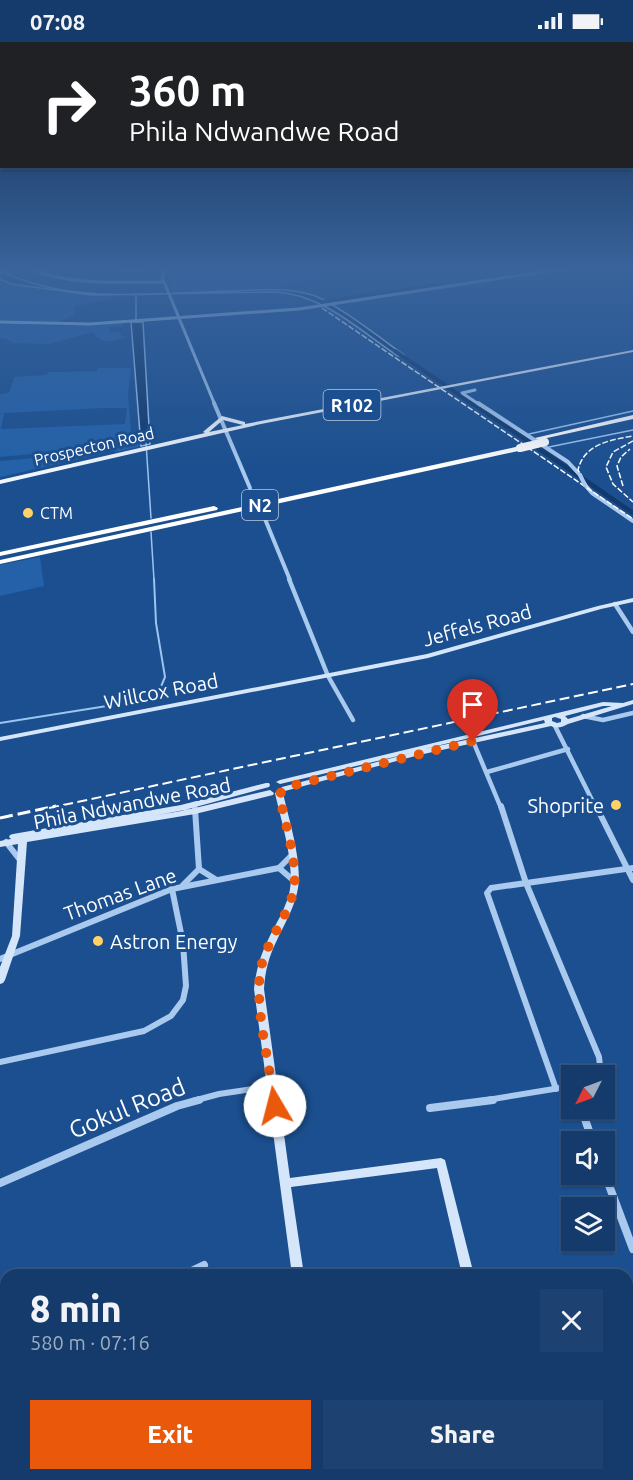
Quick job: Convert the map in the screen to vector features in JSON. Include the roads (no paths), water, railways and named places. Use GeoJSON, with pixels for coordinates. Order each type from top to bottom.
{"type":"FeatureCollection","features":[{"type":"Feature","properties":{"kind":"highway","name":"N2"},"geometry":{"type":"LineString","coordinates":[[0,562],[517,446],[633,417]]}},
{"type":"Feature","properties":{"kind":"highway","name":"N2"},"geometry":{"type":"LineString","coordinates":[[541,440],[633,423]]}},
{"type":"Feature","properties":{"kind":"highway","name":"N2"},"geometry":{"type":"LineString","coordinates":[[0,554],[517,446]]}},
{"type":"Feature","properties":{"kind":"main road","name":"R102"},"geometry":{"type":"LineString","coordinates":[[194,437],[226,428],[633,351]]}},
{"type":"Feature","properties":{"kind":"main road"},"geometry":{"type":"LineString","coordinates":[[206,432],[222,418],[243,423]]}},
{"type":"Feature","properties":{"kind":"main road","name":"R102"},"geometry":{"type":"LineString","coordinates":[[194,437],[243,423],[261,422]]}},
{"type":"Feature","properties":{"kind":"main road","name":"Prospecton Road"},"geometry":{"type":"LineString","coordinates":[[0,482],[194,437]]}},
{"type":"Feature","properties":{"kind":"street"},"geometry":{"type":"LineString","coordinates":[[186,335],[250,488]]}},
{"type":"Feature","properties":{"kind":"street"},"geometry":{"type":"LineString","coordinates":[[463,383],[475,390],[462,393],[568,462],[592,493],[633,521]]}},
{"type":"Feature","properties":{"kind":"street"},"geometry":{"type":"LineString","coordinates":[[264,519],[328,676],[353,720]]}},
{"type":"Feature","properties":{"kind":"street","name":"Jeffels Road"},"geometry":{"type":"LineString","coordinates":[[328,676],[437,654],[633,600]]}},
{"type":"Feature","properties":{"kind":"street"},"geometry":{"type":"LineString","coordinates":[[615,604],[633,632]]}},
{"type":"Feature","properties":{"kind":"street","name":"Willcox Road"},"geometry":{"type":"LineString","coordinates":[[0,739],[328,676]]}},
{"type":"Feature","properties":{"kind":"street"},"geometry":{"type":"LineString","coordinates":[[551,722],[559,715],[603,704],[630,703]]}},
{"type":"Feature","properties":{"kind":"street"},"geometry":{"type":"LineString","coordinates":[[596,716],[630,703]]}},
{"type":"Feature","properties":{"kind":"street"},"geometry":{"type":"LineString","coordinates":[[551,722],[566,722],[583,716],[616,719],[633,713]]}},
{"type":"Feature","properties":{"kind":"street"},"geometry":{"type":"LineString","coordinates":[[559,715],[566,722]]}},
{"type":"Feature","properties":{"kind":"street"},"geometry":{"type":"LineString","coordinates":[[551,722],[568,749],[630,868],[633,880]]}},
{"type":"Feature","properties":{"kind":"street","name":"Phila Ndwandwe Road"},"geometry":{"type":"LineString","coordinates":[[276,788],[551,722]]}},
{"type":"Feature","properties":{"kind":"street","name":"Phila Ndwandwe Road"},"geometry":{"type":"LineString","coordinates":[[2,842],[195,808],[551,722]]}},
{"type":"Feature","properties":{"kind":"street"},"geometry":{"type":"LineString","coordinates":[[473,741],[508,823],[526,883],[599,1057],[600,1065]]}},
{"type":"Feature","properties":{"kind":"street"},"geometry":{"type":"LineString","coordinates":[[487,772],[568,749]]}},
{"type":"Feature","properties":{"kind":"street"},"geometry":{"type":"LineString","coordinates":[[276,788],[295,882],[293,893],[273,934],[260,970],[260,1001],[297,1269]]}},
{"type":"Feature","properties":{"kind":"street"},"geometry":{"type":"LineString","coordinates":[[182,886],[199,869],[195,808]]}},
{"type":"Feature","properties":{"kind":"street"},"geometry":{"type":"LineString","coordinates":[[0,980],[16,936],[23,838]]}},
{"type":"Feature","properties":{"kind":"street"},"geometry":{"type":"LineString","coordinates":[[2,842],[18,855],[22,864]]}},
{"type":"Feature","properties":{"kind":"street"},"geometry":{"type":"LineString","coordinates":[[291,856],[279,868],[295,882]]}},
{"type":"Feature","properties":{"kind":"street","name":"Thomas Lane"},"geometry":{"type":"LineString","coordinates":[[0,959],[172,889],[279,868]]}},
{"type":"Feature","properties":{"kind":"street"},"geometry":{"type":"LineString","coordinates":[[556,1089],[487,893],[491,888],[630,868]]}},
{"type":"Feature","properties":{"kind":"street"},"geometry":{"type":"LineString","coordinates":[[199,869],[218,880]]}},
{"type":"Feature","properties":{"kind":"street"},"geometry":{"type":"LineString","coordinates":[[0,1062],[144,1030],[171,1016],[183,1000],[186,986],[183,943],[172,889]]}},
{"type":"Feature","properties":{"kind":"street","name":"Gokul Road"},"geometry":{"type":"LineString","coordinates":[[0,1183],[177,1106],[219,1094],[273,1086]]}},
{"type":"Feature","properties":{"kind":"street"},"geometry":{"type":"LineString","coordinates":[[430,1108],[561,1088]]}},
{"type":"Feature","properties":{"kind":"street"},"geometry":{"type":"LineString","coordinates":[[286,1183],[441,1163],[467,1269]]}},
{"type":"Feature","properties":{"kind":"street"},"geometry":{"type":"LineString","coordinates":[[609,1185],[633,1249]]}},
{"type":"Feature","properties":{"kind":"street"},"geometry":{"type":"LineString","coordinates":[[196,1269],[204,1265]]}},
{"type":"Feature","properties":{"kind":"waterway"},"geometry":{"type":"LineString","coordinates":[[395,351],[474,405]]}},
{"type":"Feature","properties":{"kind":"waterway"},"geometry":{"type":"LineString","coordinates":[[472,403],[633,513]]}},
{"type":"Feature","properties":{"kind":"waterway"},"geometry":{"type":"LineString","coordinates":[[529,434],[633,411]]}},
{"type":"Feature","properties":{"kind":"waterway"},"geometry":{"type":"LineString","coordinates":[[549,447],[633,430]]}},
{"type":"Feature","properties":{"kind":"waterway"},"geometry":{"type":"LineString","coordinates":[[146,443],[151,518]]}},
{"type":"Feature","properties":{"kind":"waterway"},"geometry":{"type":"LineString","coordinates":[[151,532],[154,580]]}},
{"type":"Feature","properties":{"kind":"waterway"},"geometry":{"type":"LineString","coordinates":[[0,723],[107,706],[160,689],[165,677],[156,623],[154,579]]}},
{"type":"Feature","properties":{"kind":"railway"},"geometry":{"type":"LineString","coordinates":[[362,335],[633,519]]}},
{"type":"Feature","properties":{"kind":"railway"},"geometry":{"type":"LineString","coordinates":[[587,486],[578,470],[586,454],[599,445],[633,436]]}},
{"type":"Feature","properties":{"kind":"railway"},"geometry":{"type":"LineString","coordinates":[[633,441],[613,452],[606,467],[613,484],[633,502]]}},
{"type":"Feature","properties":{"kind":"railway"},"geometry":{"type":"LineString","coordinates":[[623,486],[617,466],[621,457],[630,449]]}},
{"type":"Feature","properties":{"kind":"railway"},"geometry":{"type":"LineString","coordinates":[[49,808],[633,684]]}},
{"type":"Feature","properties":{"kind":"railway"},"geometry":{"type":"LineString","coordinates":[[0,818],[56,806]]}},
{"type":"Feature","properties":{"kind":"place","name":"CTM"},"geometry":{"type":"Point","coordinates":[28,513]}},
{"type":"Feature","properties":{"kind":"place","name":"Shoprite"},"geometry":{"type":"Point","coordinates":[616,805]}},
{"type":"Feature","properties":{"kind":"place","name":"Astron Energy"},"geometry":{"type":"Point","coordinates":[98,941]}}]}
